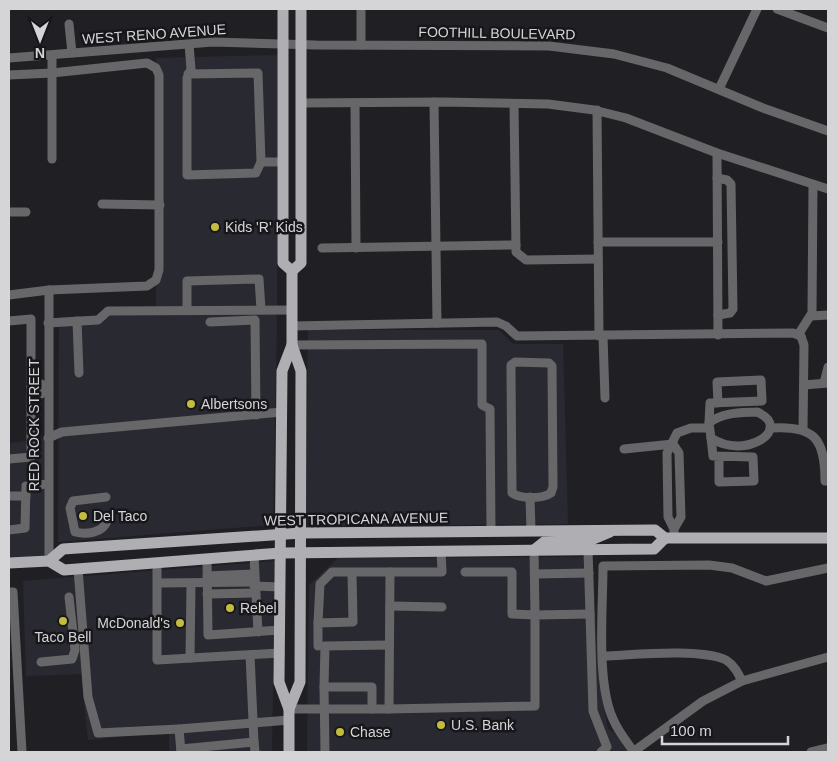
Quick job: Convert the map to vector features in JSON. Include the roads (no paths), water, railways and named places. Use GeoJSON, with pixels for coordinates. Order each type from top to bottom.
{"type":"FeatureCollection","features":[{"type":"Feature","properties":{"kind":"main road"},"geometry":{"type":"LineString","coordinates":[[283,9],[283,263],[292,271],[292,345],[301,371],[300,682],[289,714]]}},
{"type":"Feature","properties":{"kind":"main road"},"geometry":{"type":"LineString","coordinates":[[292,271],[301,263],[301,9]]}},
{"type":"Feature","properties":{"kind":"main road"},"geometry":{"type":"LineString","coordinates":[[289,752],[289,714],[279,682],[282,371],[292,345]]}},
{"type":"Feature","properties":{"kind":"main road"},"geometry":{"type":"LineString","coordinates":[[534,550],[544,542],[591,540],[614,530]]}},
{"type":"Feature","properties":{"kind":"main road","name":"WEST TROPICANA AVENUE"},"geometry":{"type":"LineString","coordinates":[[9,564],[49,560],[63,549],[301,533],[655,530],[671,535],[828,538]]}},
{"type":"Feature","properties":{"kind":"main road","name":"WEST TROPICANA AVENUE"},"geometry":{"type":"LineString","coordinates":[[49,560],[64,570],[281,553],[654,549],[671,535]]}},
{"type":"Feature","properties":{"kind":"street"},"geometry":{"type":"LineString","coordinates":[[361,9],[361,45]]}},
{"type":"Feature","properties":{"kind":"street"},"geometry":{"type":"LineString","coordinates":[[719,89],[757,9]]}},
{"type":"Feature","properties":{"kind":"street"},"geometry":{"type":"LineString","coordinates":[[777,9],[828,28]]}},
{"type":"Feature","properties":{"kind":"street"},"geometry":{"type":"LineString","coordinates":[[69,24],[72,53]]}},
{"type":"Feature","properties":{"kind":"street","name":"WEST RENO AVENUE"},"geometry":{"type":"LineString","coordinates":[[9,58],[189,44],[283,43],[301,45]]}},
{"type":"Feature","properties":{"kind":"street"},"geometry":{"type":"LineString","coordinates":[[188,74],[258,73],[260,162],[256,173],[186,175],[186,78],[188,74],[191,70],[189,44]]}},
{"type":"Feature","properties":{"kind":"street","name":"FOOTHILL BOULEVARD"},"geometry":{"type":"LineString","coordinates":[[301,45],[548,46],[581,49],[640,60],[719,89],[788,118],[828,131]]}},
{"type":"Feature","properties":{"kind":"street"},"geometry":{"type":"LineString","coordinates":[[52,54],[52,159]]}},
{"type":"Feature","properties":{"kind":"street"},"geometry":{"type":"LineString","coordinates":[[9,75],[52,73],[147,63],[156,68],[159,75],[160,205],[159,270],[156,280],[147,286],[49,290],[12,295]]}},
{"type":"Feature","properties":{"kind":"street"},"geometry":{"type":"LineString","coordinates":[[301,103],[434,102],[548,104],[597,110],[626,118],[717,153],[828,189]]}},
{"type":"Feature","properties":{"kind":"street"},"geometry":{"type":"LineString","coordinates":[[434,102],[437,323]]}},
{"type":"Feature","properties":{"kind":"street"},"geometry":{"type":"LineString","coordinates":[[355,103],[356,248]]}},
{"type":"Feature","properties":{"kind":"street"},"geometry":{"type":"LineString","coordinates":[[514,104],[516,252],[526,260],[598,259]]}},
{"type":"Feature","properties":{"kind":"street"},"geometry":{"type":"LineString","coordinates":[[597,110],[598,259],[605,398]]}},
{"type":"Feature","properties":{"kind":"street"},"geometry":{"type":"LineString","coordinates":[[717,153],[718,335]]}},
{"type":"Feature","properties":{"kind":"street"},"geometry":{"type":"LineString","coordinates":[[260,162],[283,162]]}},
{"type":"Feature","properties":{"kind":"street"},"geometry":{"type":"LineString","coordinates":[[717,178],[727,180],[731,184],[733,280],[733,309],[730,313],[718,314]]}},
{"type":"Feature","properties":{"kind":"street"},"geometry":{"type":"LineString","coordinates":[[798,335],[811,316],[813,185]]}},
{"type":"Feature","properties":{"kind":"street"},"geometry":{"type":"LineString","coordinates":[[102,204],[160,205]]}},
{"type":"Feature","properties":{"kind":"street"},"geometry":{"type":"LineString","coordinates":[[9,212],[26,212]]}},
{"type":"Feature","properties":{"kind":"street"},"geometry":{"type":"LineString","coordinates":[[598,242],[718,242]]}},
{"type":"Feature","properties":{"kind":"street"},"geometry":{"type":"LineString","coordinates":[[322,248],[516,245]]}},
{"type":"Feature","properties":{"kind":"street"},"geometry":{"type":"LineString","coordinates":[[187,309],[186,281],[259,279],[261,309]]}},
{"type":"Feature","properties":{"kind":"street","name":"RED ROCK STREET"},"geometry":{"type":"LineString","coordinates":[[49,290],[47,389],[49,560]]}},
{"type":"Feature","properties":{"kind":"street"},"geometry":{"type":"LineString","coordinates":[[48,323],[98,320],[108,310],[292,310]]}},
{"type":"Feature","properties":{"kind":"street"},"geometry":{"type":"LineString","coordinates":[[811,316],[828,316]]}},
{"type":"Feature","properties":{"kind":"street"},"geometry":{"type":"LineString","coordinates":[[9,321],[31,319],[32,389],[31,457],[9,459]]}},
{"type":"Feature","properties":{"kind":"street"},"geometry":{"type":"LineString","coordinates":[[210,322],[255,320],[256,414]]}},
{"type":"Feature","properties":{"kind":"street"},"geometry":{"type":"LineString","coordinates":[[77,321],[79,373]]}},
{"type":"Feature","properties":{"kind":"street"},"geometry":{"type":"LineString","coordinates":[[292,326],[497,322],[506,326],[517,336],[798,335],[801,336],[804,345],[803,429]]}},
{"type":"Feature","properties":{"kind":"street"},"geometry":{"type":"LineString","coordinates":[[292,345],[482,344],[482,405],[490,409],[491,531]]}},
{"type":"Feature","properties":{"kind":"street"},"geometry":{"type":"LineString","coordinates":[[515,362],[549,363],[552,370],[553,488],[547,496],[530,496],[512,494],[511,487],[511,365],[515,362]]}},
{"type":"Feature","properties":{"kind":"street"},"geometry":{"type":"LineString","coordinates":[[804,384],[826,383],[828,367]]}},
{"type":"Feature","properties":{"kind":"street"},"geometry":{"type":"LineString","coordinates":[[718,403],[717,382],[761,380],[762,401],[718,403],[710,403],[709,430],[714,456],[719,458],[753,457],[754,482],[719,482],[719,458]]}},
{"type":"Feature","properties":{"kind":"street"},"geometry":{"type":"LineString","coordinates":[[32,389],[37,384],[42,384],[47,389]]}},
{"type":"Feature","properties":{"kind":"street"},"geometry":{"type":"LineString","coordinates":[[48,438],[62,432],[282,412]]}},
{"type":"Feature","properties":{"kind":"street"},"geometry":{"type":"LineString","coordinates":[[671,535],[668,517],[667,453],[677,433],[690,428],[709,430],[721,444],[752,445],[765,438],[770,428],[770,423],[764,415],[757,412],[732,413],[717,417],[709,430]]}},
{"type":"Feature","properties":{"kind":"street"},"geometry":{"type":"LineString","coordinates":[[770,428],[803,429],[810,432],[827,456],[826,481],[828,481]]}},
{"type":"Feature","properties":{"kind":"street"},"geometry":{"type":"LineString","coordinates":[[624,449],[673,444]]}},
{"type":"Feature","properties":{"kind":"street"},"geometry":{"type":"LineString","coordinates":[[9,530],[25,528],[26,486],[48,484]]}},
{"type":"Feature","properties":{"kind":"street"},"geometry":{"type":"LineString","coordinates":[[9,496],[26,496]]}},
{"type":"Feature","properties":{"kind":"street"},"geometry":{"type":"LineString","coordinates":[[530,496],[530,531]]}},
{"type":"Feature","properties":{"kind":"street"},"geometry":{"type":"LineString","coordinates":[[106,497],[82,498],[73,501],[70,508],[73,528],[80,534],[99,531],[105,527],[107,521]]}},
{"type":"Feature","properties":{"kind":"street"},"geometry":{"type":"LineString","coordinates":[[78,569],[88,697],[98,733],[179,729],[254,722],[289,714],[325,709],[535,706],[534,550]]}},
{"type":"Feature","properties":{"kind":"street"},"geometry":{"type":"LineString","coordinates":[[588,550],[592,711],[606,747],[601,752]]}},
{"type":"Feature","properties":{"kind":"street"},"geometry":{"type":"LineString","coordinates":[[325,752],[324,687],[318,623],[320,584],[332,572],[442,572],[441,551]]}},
{"type":"Feature","properties":{"kind":"street"},"geometry":{"type":"LineString","coordinates":[[254,556],[258,632]]}},
{"type":"Feature","properties":{"kind":"street"},"geometry":{"type":"LineString","coordinates":[[207,559],[208,635],[280,630]]}},
{"type":"Feature","properties":{"kind":"street"},"geometry":{"type":"LineString","coordinates":[[157,563],[157,660],[280,652]]}},
{"type":"Feature","properties":{"kind":"street"},"geometry":{"type":"LineString","coordinates":[[828,568],[766,581],[732,568],[709,565],[603,566],[603,656],[606,696],[612,718],[621,735],[634,752],[703,701],[742,681],[828,657]]}},
{"type":"Feature","properties":{"kind":"street"},"geometry":{"type":"LineString","coordinates":[[389,709],[390,572]]}},
{"type":"Feature","properties":{"kind":"street"},"geometry":{"type":"LineString","coordinates":[[466,572],[512,572],[512,614],[590,614]]}},
{"type":"Feature","properties":{"kind":"street"},"geometry":{"type":"LineString","coordinates":[[318,623],[352,622],[352,573]]}},
{"type":"Feature","properties":{"kind":"street"},"geometry":{"type":"LineString","coordinates":[[535,574],[589,573]]}},
{"type":"Feature","properties":{"kind":"street"},"geometry":{"type":"LineString","coordinates":[[158,583],[190,584],[207,579],[280,587]]}},
{"type":"Feature","properties":{"kind":"street"},"geometry":{"type":"LineString","coordinates":[[190,584],[190,658]]}},
{"type":"Feature","properties":{"kind":"street"},"geometry":{"type":"LineString","coordinates":[[207,594],[254,584]]}},
{"type":"Feature","properties":{"kind":"street"},"geometry":{"type":"LineString","coordinates":[[9,592],[13,592],[22,752]]}},
{"type":"Feature","properties":{"kind":"street"},"geometry":{"type":"LineString","coordinates":[[41,662],[72,659],[75,650],[69,597]]}},
{"type":"Feature","properties":{"kind":"street"},"geometry":{"type":"LineString","coordinates":[[390,606],[442,607]]}},
{"type":"Feature","properties":{"kind":"street"},"geometry":{"type":"LineString","coordinates":[[300,645],[389,645]]}},
{"type":"Feature","properties":{"kind":"street"},"geometry":{"type":"LineString","coordinates":[[603,656],[708,654],[727,661],[736,668],[742,681]]}},
{"type":"Feature","properties":{"kind":"street"},"geometry":{"type":"LineString","coordinates":[[250,655],[255,752]]}},
{"type":"Feature","properties":{"kind":"street"},"geometry":{"type":"LineString","coordinates":[[9,680],[19,679]]}},
{"type":"Feature","properties":{"kind":"street"},"geometry":{"type":"LineString","coordinates":[[324,687],[372,687],[372,709]]}},
{"type":"Feature","properties":{"kind":"street"},"geometry":{"type":"LineString","coordinates":[[179,729],[181,751],[254,742]]}},
{"type":"Feature","properties":{"kind":"street"},"geometry":{"type":"LineString","coordinates":[[811,752],[828,748]]}},
{"type":"Feature","properties":{"kind":"place","name":"Kids 'R' Kids"},"geometry":{"type":"Point","coordinates":[215,227]}},
{"type":"Feature","properties":{"kind":"place","name":"Albertsons"},"geometry":{"type":"Point","coordinates":[191,404]}},
{"type":"Feature","properties":{"kind":"place","name":"Del Taco"},"geometry":{"type":"Point","coordinates":[83,516]}},
{"type":"Feature","properties":{"kind":"place","name":"Rebel"},"geometry":{"type":"Point","coordinates":[230,608]}},
{"type":"Feature","properties":{"kind":"place","name":"Taco Bell"},"geometry":{"type":"Point","coordinates":[63,621]}},
{"type":"Feature","properties":{"kind":"place","name":"McDonald's"},"geometry":{"type":"Point","coordinates":[180,623]}},
{"type":"Feature","properties":{"kind":"place","name":"U.S. Bank"},"geometry":{"type":"Point","coordinates":[441,725]}},
{"type":"Feature","properties":{"kind":"place","name":"Chase"},"geometry":{"type":"Point","coordinates":[340,732]}}]}
